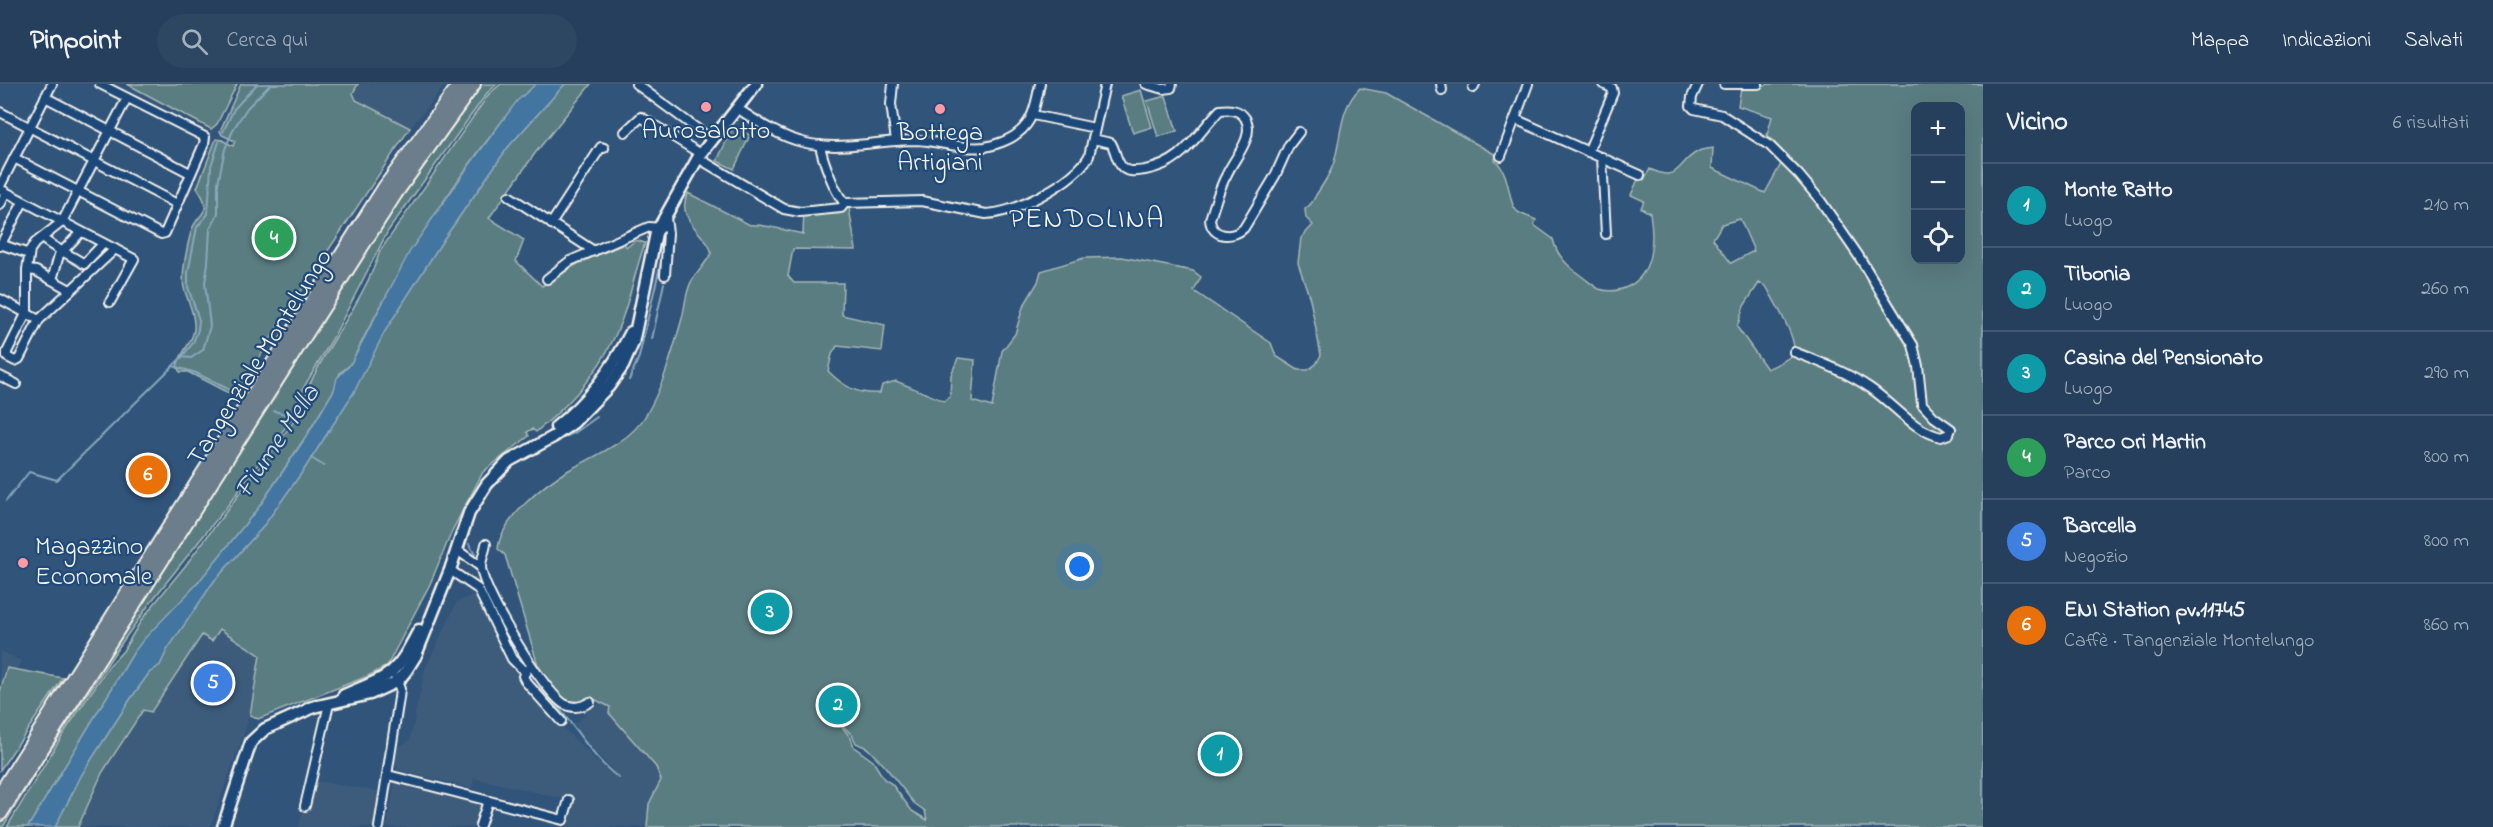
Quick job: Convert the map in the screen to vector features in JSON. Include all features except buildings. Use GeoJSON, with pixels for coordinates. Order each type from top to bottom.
{"type":"FeatureCollection","features":[{"type":"Feature","properties":{"kind":"highway","name":"Tangenziale Montelungo"},"geometry":{"type":"LineString","coordinates":[[0,795],[385,188],[461,84]]}},
{"type":"Feature","properties":{"kind":"highway","name":"Tangenziale Montelungo"},"geometry":{"type":"LineString","coordinates":[[0,813],[388,203],[473,84]]}},
{"type":"Feature","properties":{"kind":"street"},"geometry":{"type":"LineString","coordinates":[[0,205],[2,189],[14,158],[52,84]]}},
{"type":"Feature","properties":{"kind":"street"},"geometry":{"type":"LineString","coordinates":[[14,158],[161,234],[165,233],[205,137],[100,84]]}},
{"type":"Feature","properties":{"kind":"street"},"geometry":{"type":"LineString","coordinates":[[636,84],[711,139]]}},
{"type":"Feature","properties":{"kind":"street"},"geometry":{"type":"LineString","coordinates":[[309,708],[370,694],[395,677],[416,655],[446,582],[469,513],[487,484],[509,461],[528,449],[580,407],[599,386],[640,313],[664,223],[711,139],[756,84]]}},
{"type":"Feature","properties":{"kind":"street"},"geometry":{"type":"LineString","coordinates":[[893,84],[891,104],[896,141]]}},
{"type":"Feature","properties":{"kind":"street"},"geometry":{"type":"LineString","coordinates":[[737,108],[774,131],[820,145],[915,140],[974,147],[986,146],[1017,135],[1028,125],[1033,115],[1040,84]]}},
{"type":"Feature","properties":{"kind":"street"},"geometry":{"type":"LineString","coordinates":[[820,145],[821,154],[840,199],[845,203],[901,200],[940,203],[986,214],[1007,211],[1074,175],[1089,156],[1105,84]]}},
{"type":"Feature","properties":{"kind":"street"},"geometry":{"type":"LineString","coordinates":[[1146,84],[1163,89],[1170,88],[1172,84]]}},
{"type":"Feature","properties":{"kind":"street"},"geometry":{"type":"LineString","coordinates":[[1501,156],[1528,84]]}},
{"type":"Feature","properties":{"kind":"street"},"geometry":{"type":"LineString","coordinates":[[1588,152],[1613,93],[1612,88],[1603,84]]}},
{"type":"Feature","properties":{"kind":"street"},"geometry":{"type":"LineString","coordinates":[[1698,84],[1692,97],[1691,106],[1694,109],[1722,115],[1770,146],[1820,200],[1858,255],[1913,345],[1922,404],[1934,417],[1951,429],[1949,434],[1941,437],[1927,432],[1916,426],[1860,381],[1794,352]]}},
{"type":"Feature","properties":{"kind":"street"},"geometry":{"type":"LineString","coordinates":[[1724,84],[1758,84]]}},
{"type":"Feature","properties":{"kind":"street"},"geometry":{"type":"LineString","coordinates":[[45,97],[190,173]]}},
{"type":"Feature","properties":{"kind":"street"},"geometry":{"type":"LineString","coordinates":[[115,249],[39,320],[19,359],[15,361],[7,357],[7,352],[27,312],[27,270],[32,246],[62,222],[127,98]]}},
{"type":"Feature","properties":{"kind":"street"},"geometry":{"type":"LineString","coordinates":[[1093,139],[1111,143],[1118,162],[1124,170],[1154,168],[1168,164],[1179,156],[1220,110],[1230,109],[1242,113],[1249,125],[1248,135],[1227,172],[1210,219],[1210,226],[1216,232],[1227,236],[1237,235],[1244,228],[1275,176],[1289,145],[1299,132]]}},
{"type":"Feature","properties":{"kind":"street"},"geometry":{"type":"LineString","coordinates":[[0,112],[177,204]]}},
{"type":"Feature","properties":{"kind":"street"},"geometry":{"type":"LineString","coordinates":[[1033,115],[1095,128]]}},
{"type":"Feature","properties":{"kind":"street"},"geometry":{"type":"LineString","coordinates":[[625,132],[641,117],[733,179],[784,209],[800,212],[840,208],[845,203]]}},
{"type":"Feature","properties":{"kind":"street"},"geometry":{"type":"LineString","coordinates":[[1515,119],[1640,175]]}},
{"type":"Feature","properties":{"kind":"street"},"geometry":{"type":"LineString","coordinates":[[551,224],[601,147],[603,148]]}},
{"type":"Feature","properties":{"kind":"street"},"geometry":{"type":"LineString","coordinates":[[1602,157],[1606,234]]}},
{"type":"Feature","properties":{"kind":"street"},"geometry":{"type":"LineString","coordinates":[[2,189],[134,259],[110,302]]}},
{"type":"Feature","properties":{"kind":"street"},"geometry":{"type":"LineString","coordinates":[[509,195],[594,251]]}},
{"type":"Feature","properties":{"kind":"street"},"geometry":{"type":"LineString","coordinates":[[23,202],[0,245],[29,254]]}},
{"type":"Feature","properties":{"kind":"street"},"geometry":{"type":"LineString","coordinates":[[547,279],[560,267],[649,227],[664,223]]}},
{"type":"Feature","properties":{"kind":"street"},"geometry":{"type":"LineString","coordinates":[[664,223],[668,233],[664,274]]}},
{"type":"Feature","properties":{"kind":"street"},"geometry":{"type":"LineString","coordinates":[[52,280],[62,251],[81,232]]}},
{"type":"Feature","properties":{"kind":"street"},"geometry":{"type":"LineString","coordinates":[[42,238],[84,264],[103,244]]}},
{"type":"Feature","properties":{"kind":"street"},"geometry":{"type":"LineString","coordinates":[[27,270],[36,271],[70,290]]}},
{"type":"Feature","properties":{"kind":"street"},"geometry":{"type":"LineString","coordinates":[[0,299],[39,320]]}},
{"type":"Feature","properties":{"kind":"street"},"geometry":{"type":"LineString","coordinates":[[0,376],[16,384]]}},
{"type":"Feature","properties":{"kind":"street"},"geometry":{"type":"LineString","coordinates":[[478,564],[486,544]]}},
{"type":"Feature","properties":{"kind":"street"},"geometry":{"type":"LineString","coordinates":[[457,550],[478,564],[528,669]]}},
{"type":"Feature","properties":{"kind":"street"},"geometry":{"type":"LineString","coordinates":[[450,570],[478,589],[512,659],[528,669],[565,704],[580,706],[590,702]]}},
{"type":"Feature","properties":{"kind":"street"},"geometry":{"type":"LineString","coordinates":[[528,669],[522,676],[561,722]]}},
{"type":"Feature","properties":{"kind":"street"},"geometry":{"type":"LineString","coordinates":[[223,827],[251,742],[265,729],[309,708],[395,677]]}},
{"type":"Feature","properties":{"kind":"street"},"geometry":{"type":"LineString","coordinates":[[379,827],[399,698],[395,677]]}},
{"type":"Feature","properties":{"kind":"street"},"geometry":{"type":"LineString","coordinates":[[305,806],[329,704]]}},
{"type":"Feature","properties":{"kind":"street"},"geometry":{"type":"LineString","coordinates":[[388,775],[562,820],[569,800]]}},
{"type":"Feature","properties":{"kind":"street"},"geometry":{"type":"LineString","coordinates":[[480,825],[488,801]]}},
{"type":"Feature","properties":{"kind":"shaded area"},"geometry":{"type":"Polygon","coordinates":[[[358,84],[446,84],[410,128],[356,100],[353,93],[358,84]]]}},
{"type":"Feature","properties":{"kind":"shaded area"},"geometry":{"type":"Polygon","coordinates":[[[536,84],[565,84],[508,147],[443,240],[385,331],[354,392],[305,468],[262,528],[214,581],[167,650],[160,665],[149,673],[129,701],[82,774],[55,827],[28,827],[134,652],[197,584],[259,507],[308,434],[334,390],[337,378],[350,365],[410,251],[517,101],[536,84]]]}},
{"type":"Feature","properties":{"kind":"shaded area"},"geometry":{"type":"Polygon","coordinates":[[[477,594],[503,649],[522,682],[538,703],[599,763],[618,779],[620,778],[583,740],[574,724],[601,701],[610,708],[609,713],[656,767],[661,780],[649,804],[647,827],[567,827],[573,801],[474,778],[472,788],[398,770],[395,762],[398,747],[410,740],[425,669],[457,602],[477,594]]]}},
{"type":"Feature","properties":{"kind":"shaded area"},"geometry":{"type":"Polygon","coordinates":[[[220,629],[260,655],[248,722],[210,827],[78,827],[102,773],[143,709],[151,712],[202,635],[220,629]]]}},
{"type":"Feature","properties":{"kind":"shaded area"},"geometry":{"type":"Polygon","coordinates":[[[0,651],[22,661],[0,692],[0,651]]]}},
{"type":"Feature","properties":{"kind":"shaded area"},"geometry":{"type":"Polygon","coordinates":[[[314,781],[379,791],[373,827],[299,827],[314,781]]]}},
{"type":"Feature","properties":{"kind":"shaded area"},"geometry":{"type":"Polygon","coordinates":[[[400,781],[482,802],[476,823],[491,827],[387,827],[394,786],[400,781]]]}},
{"type":"Feature","properties":{"kind":"green space"},"geometry":{"type":"Polygon","coordinates":[[[127,84],[237,84],[217,124],[211,129],[127,84]]]}},
{"type":"Feature","properties":{"kind":"green space"},"geometry":{"type":"Polygon","coordinates":[[[241,84],[358,84],[353,93],[356,100],[410,128],[285,315],[241,388],[240,399],[188,372],[180,372],[177,367],[194,329],[183,276],[191,232],[205,208],[205,203],[197,188],[216,139],[233,146],[235,141],[222,135],[220,131],[241,84]]]}},
{"type":"Feature","properties":{"kind":"green space"},"geometry":{"type":"Polygon","coordinates":[[[480,84],[497,84],[487,93],[388,231],[334,336],[304,387],[296,413],[228,505],[150,603],[45,758],[3,827],[0,827],[0,823],[376,233],[426,157],[480,84]]]}},
{"type":"Feature","properties":{"kind":"green space"},"geometry":{"type":"Polygon","coordinates":[[[501,84],[536,84],[520,99],[500,124],[443,202],[394,281],[350,365],[340,373],[334,390],[259,507],[197,584],[134,652],[28,827],[7,827],[63,734],[109,666],[123,651],[142,619],[185,566],[298,416],[305,394],[372,273],[380,251],[489,94],[501,84]]]}},
{"type":"Feature","properties":{"kind":"green space"},"geometry":{"type":"Polygon","coordinates":[[[565,84],[591,84],[536,152],[489,218],[524,240],[516,261],[542,286],[579,263],[624,244],[627,247],[636,240],[645,243],[622,319],[598,367],[550,420],[536,432],[532,429],[527,432],[529,436],[483,472],[453,529],[430,584],[387,666],[368,676],[258,719],[250,715],[260,655],[220,629],[212,641],[202,635],[151,712],[143,710],[102,773],[78,827],[55,827],[82,774],[129,701],[149,673],[160,665],[167,650],[214,581],[262,528],[305,468],[354,392],[385,331],[443,240],[508,147],[565,84]]]}},
{"type":"Feature","properties":{"kind":"green space"},"geometry":{"type":"Polygon","coordinates":[[[1771,84],[1983,84],[1983,827],[647,827],[649,804],[661,780],[656,767],[609,713],[610,707],[596,700],[569,704],[545,681],[540,672],[505,555],[498,549],[501,538],[515,515],[537,493],[559,476],[622,440],[639,424],[652,404],[670,358],[689,287],[711,253],[710,247],[694,228],[685,212],[688,193],[750,225],[768,226],[803,234],[804,209],[849,208],[856,250],[793,249],[788,276],[794,283],[843,283],[842,315],[885,325],[882,351],[837,346],[832,354],[828,371],[845,385],[864,393],[880,393],[882,385],[896,381],[944,401],[950,397],[951,375],[958,358],[975,360],[972,401],[992,407],[1002,351],[1015,334],[1023,307],[1038,282],[1041,271],[1084,258],[1122,257],[1193,271],[1201,277],[1194,291],[1271,343],[1276,356],[1298,370],[1308,370],[1316,364],[1321,355],[1310,299],[1298,263],[1301,238],[1313,225],[1306,218],[1305,209],[1312,203],[1331,171],[1348,105],[1360,88],[1386,93],[1496,155],[1495,160],[1504,173],[1512,203],[1518,212],[1536,220],[1534,225],[1553,239],[1559,255],[1571,268],[1597,288],[1609,291],[1627,287],[1636,281],[1643,274],[1647,265],[1652,244],[1650,213],[1641,208],[1644,201],[1631,195],[1639,177],[1644,180],[1650,169],[1660,173],[1673,173],[1701,150],[1713,148],[1712,168],[1765,193],[1786,155],[1767,135],[1772,117],[1738,106],[1741,88],[1771,84]],[[1740,219],[1722,224],[1713,239],[1731,263],[1754,251],[1740,219]],[[1759,283],[1744,306],[1737,327],[1767,369],[1784,361],[1792,355],[1794,350],[1790,332],[1780,310],[1766,286],[1759,283]],[[842,725],[854,747],[873,761],[884,779],[892,784],[912,811],[927,820],[925,811],[914,803],[883,764],[867,748],[856,743],[842,725]]]}},
{"type":"Feature","properties":{"kind":"green space"},"geometry":{"type":"Polygon","coordinates":[[[1141,90],[1152,127],[1133,133],[1121,96],[1141,90]]]}},
{"type":"Feature","properties":{"kind":"green space"},"geometry":{"type":"Polygon","coordinates":[[[1166,96],[1177,131],[1158,137],[1147,101],[1166,96]]]}},
{"type":"Feature","properties":{"kind":"green space"},"geometry":{"type":"Polygon","coordinates":[[[733,127],[750,135],[734,169],[717,161],[733,127]]]}},
{"type":"Feature","properties":{"kind":"green space"},"geometry":{"type":"Polygon","coordinates":[[[7,668],[63,678],[0,770],[0,692],[7,668]]]}},
{"type":"Feature","properties":{"kind":"waterway"},"geometry":{"type":"LineString","coordinates":[[223,132],[234,109],[257,84]]}},
{"type":"Feature","properties":{"kind":"waterway"},"geometry":{"type":"LineString","coordinates":[[182,357],[191,358],[203,350],[210,326],[205,283],[210,229],[218,213],[218,183],[225,149],[234,128],[247,108],[271,84]]}},
{"type":"Feature","properties":{"kind":"waterway"},"geometry":{"type":"LineString","coordinates":[[6,501],[29,472],[57,480],[182,357],[193,343],[199,320],[188,287],[188,273],[197,227],[208,214],[211,166],[219,142]]}},
{"type":"Feature","properties":{"kind":"waterway"},"geometry":{"type":"LineString","coordinates":[[629,380],[639,357],[663,253]]}},
{"type":"Feature","properties":{"kind":"waterway"},"geometry":{"type":"LineString","coordinates":[[652,339],[664,283]]}},
{"type":"Feature","properties":{"kind":"waterway"},"geometry":{"type":"LineString","coordinates":[[173,366],[196,373],[236,393]]}},
{"type":"Feature","properties":{"kind":"waterway","name":"Fiume Mella"},"geometry":{"type":"LineString","coordinates":[[274,411],[289,415]]}},
{"type":"Feature","properties":{"kind":"waterway"},"geometry":{"type":"LineString","coordinates":[[552,443],[576,432],[597,417]]}},
{"type":"Feature","properties":{"kind":"waterway"},"geometry":{"type":"LineString","coordinates":[[311,458],[324,466]]}},
{"type":"Feature","properties":{"kind":"waterway"},"geometry":{"type":"LineString","coordinates":[[469,544],[475,555]]}},
{"type":"Feature","properties":{"kind":"waterway"},"geometry":{"type":"LineString","coordinates":[[527,676],[562,712],[597,757],[619,778]]}},
{"type":"Feature","properties":{"kind":"place","name":"Aurosalotto"},"geometry":{"type":"Point","coordinates":[706,107]}},
{"type":"Feature","properties":{"kind":"place","name":"Bottega Artigiani"},"geometry":{"type":"Point","coordinates":[940,109]}},
{"type":"Feature","properties":{"kind":"place","name":"Parco Ori Martin"},"geometry":{"type":"Point","coordinates":[274,238]}},
{"type":"Feature","properties":{"kind":"place","name":"ENI Station pv.11745"},"geometry":{"type":"Point","coordinates":[148,475]}},
{"type":"Feature","properties":{"kind":"place","name":"Magazzino Economale"},"geometry":{"type":"Point","coordinates":[23,563]}},
{"type":"Feature","properties":{"kind":"place","name":"Casina del Pensionato"},"geometry":{"type":"Point","coordinates":[770,612]}},
{"type":"Feature","properties":{"kind":"place","name":"Barcella"},"geometry":{"type":"Point","coordinates":[213,683]}},
{"type":"Feature","properties":{"kind":"place","name":"Tibonia"},"geometry":{"type":"Point","coordinates":[838,705]}},
{"type":"Feature","properties":{"kind":"place","name":"Monte Ratto"},"geometry":{"type":"Point","coordinates":[1220,754]}},
{"type":"Feature","properties":{"kind":"district","name":"PENDOLINA"},"geometry":{"type":"Point","coordinates":[1087,220]}}]}
